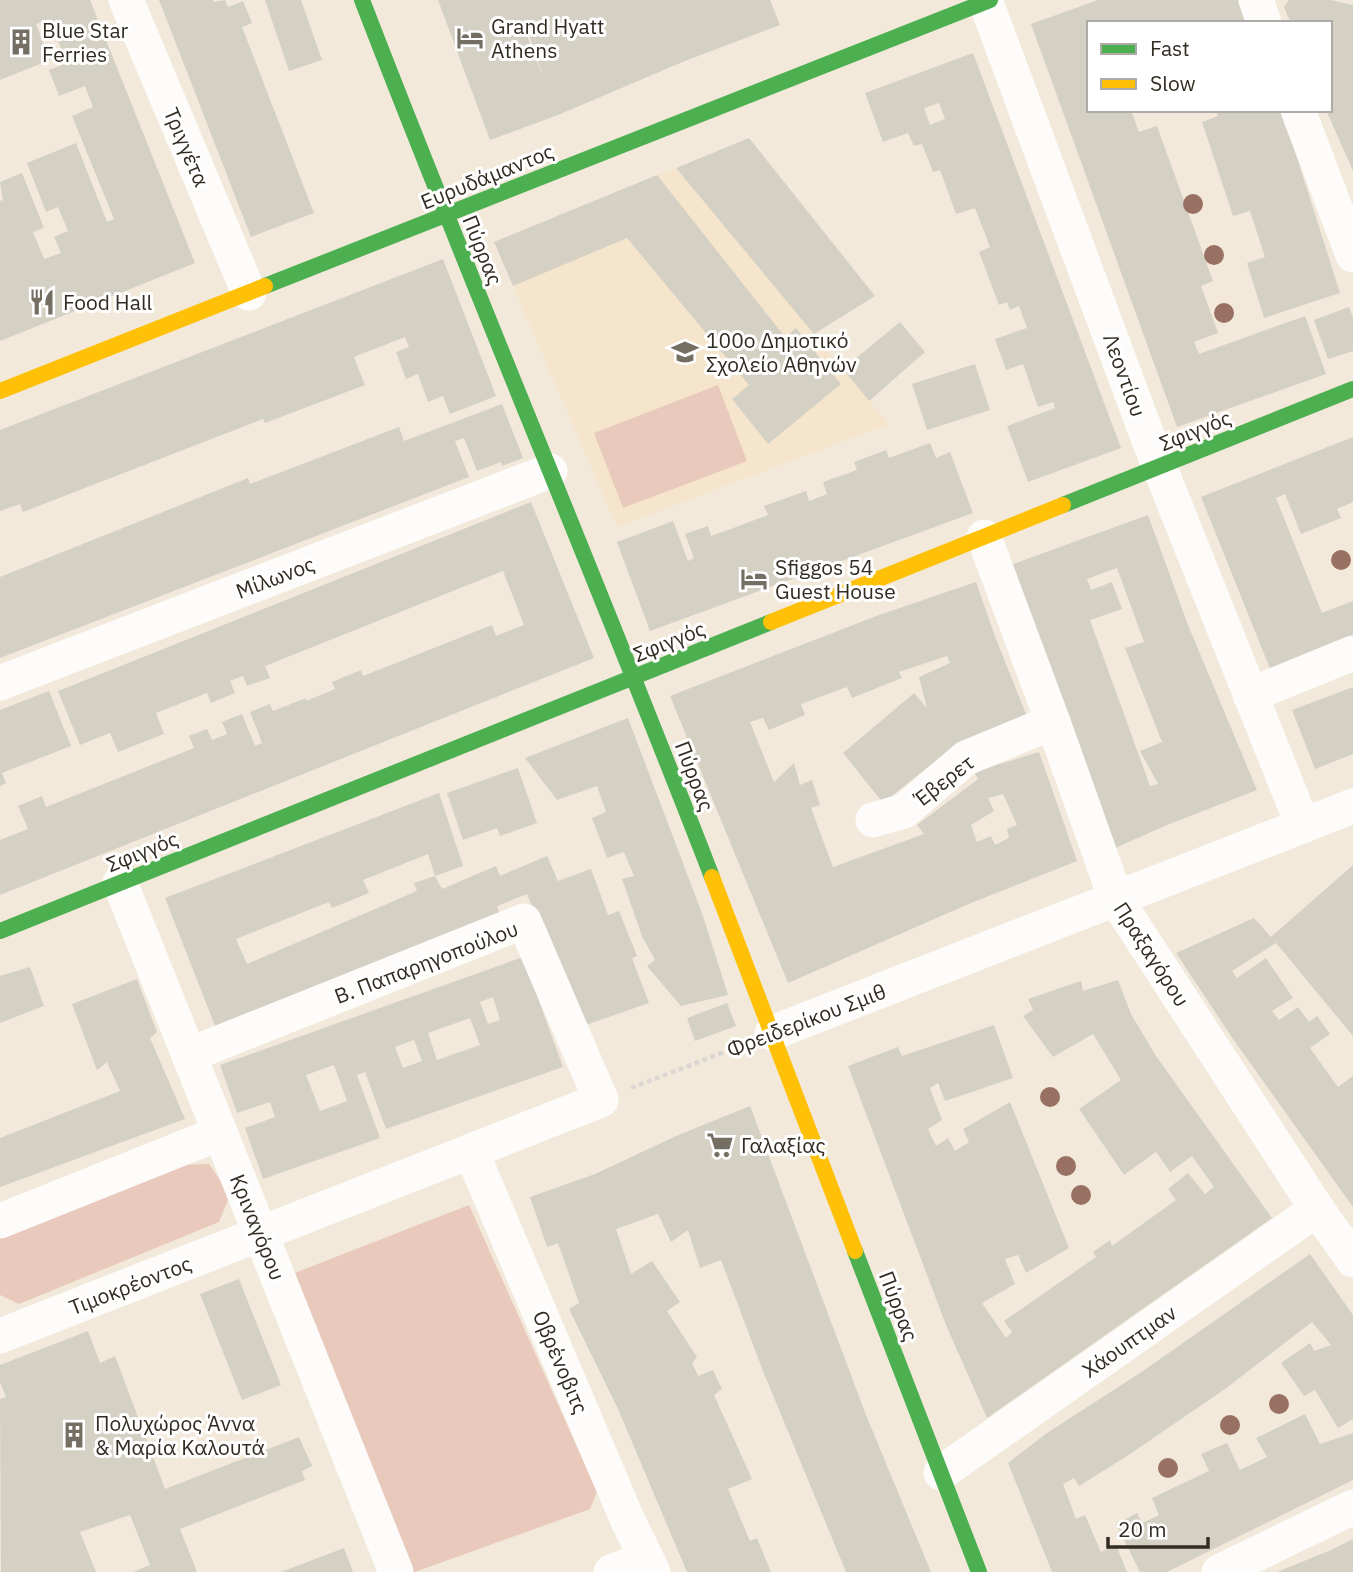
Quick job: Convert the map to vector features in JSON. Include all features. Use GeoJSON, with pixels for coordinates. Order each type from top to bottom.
{"type":"FeatureCollection","features":[{"type":"Feature","properties":{"kind":"street","name":"Τριγγέτα"},"geometry":{"type":"LineString","coordinates":[[126,0],[249,293]]}},
{"type":"Feature","properties":{"kind":"street","name":"Πύρρας"},"geometry":{"type":"LineString","coordinates":[[362,0],[446,215],[635,678],[979,1572]]}},
{"type":"Feature","properties":{"kind":"street","name":"Ευρυδάμαντος"},"geometry":{"type":"LineString","coordinates":[[0,391],[987,0]]}},
{"type":"Feature","properties":{"kind":"street","name":"Λεοντίου"},"geometry":{"type":"LineString","coordinates":[[987,0],[1160,467],[1303,826]]}},
{"type":"Feature","properties":{"kind":"street"},"geometry":{"type":"LineString","coordinates":[[1255,0],[1263,21]]}},
{"type":"Feature","properties":{"kind":"street"},"geometry":{"type":"LineString","coordinates":[[1299,112],[1353,255]]}},
{"type":"Feature","properties":{"kind":"street","name":"Σφιγγός"},"geometry":{"type":"LineString","coordinates":[[0,931],[1353,389]]}},
{"type":"Feature","properties":{"kind":"street","name":"Μίλωνος"},"geometry":{"type":"LineString","coordinates":[[0,683],[550,471]]}},
{"type":"Feature","properties":{"kind":"street","name":"Πραξαγόρου"},"geometry":{"type":"LineString","coordinates":[[984,537],[1116,899],[1317,1209],[1353,1260]]}},
{"type":"Feature","properties":{"kind":"street"},"geometry":{"type":"LineString","coordinates":[[1250,695],[1353,653]]}},
{"type":"Feature","properties":{"kind":"street","name":"Έβερετ"},"geometry":{"type":"LineString","coordinates":[[873,820],[904,811],[966,758],[1053,722]]}},
{"type":"Feature","properties":{"kind":"street","name":"Φρειδερίκου Σμιθ"},"geometry":{"type":"LineString","coordinates":[[772,1034],[1353,806]]}},
{"type":"Feature","properties":{"kind":"street","name":"Κριναγόρου"},"geometry":{"type":"LineString","coordinates":[[120,883],[396,1572]]}},
{"type":"Feature","properties":{"kind":"street","name":"Β. Παπαρηγοπούλου"},"geometry":{"type":"LineString","coordinates":[[189,1055],[524,921],[601,1100]]}},
{"type":"Feature","properties":{"kind":"street"},"geometry":{"type":"LineString","coordinates":[[260,1234],[601,1100]]}},
{"type":"Feature","properties":{"kind":"street"},"geometry":{"type":"LineString","coordinates":[[0,1222],[220,1133]]}},
{"type":"Feature","properties":{"kind":"street","name":"Οβρένοβιτς"},"geometry":{"type":"LineString","coordinates":[[471,1151],[628,1521],[650,1565]]}},
{"type":"Feature","properties":{"kind":"street","name":"Χάουπτμαν"},"geometry":{"type":"LineString","coordinates":[[941,1473],[1317,1209]]}},
{"type":"Feature","properties":{"kind":"street","name":"Τιμοκρέοντος"},"geometry":{"type":"LineString","coordinates":[[0,1335],[260,1234]]}},
{"type":"Feature","properties":{"kind":"street"},"geometry":{"type":"LineString","coordinates":[[1219,1572],[1353,1507]]}},
{"type":"Feature","properties":{"kind":"street"},"geometry":{"type":"LineString","coordinates":[[611,1572],[650,1565]]}},
{"type":"Feature","properties":{"kind":"path","name":"Φρειδερίκου Σμιθ"},"geometry":{"type":"LineString","coordinates":[[601,1100],[772,1034]]}},
{"type":"Feature","properties":{"kind":"shaded area","name":"100ο Δημοτικό Σχολείο Αθηνών"},"geometry":{"type":"Polygon","coordinates":[[[676,168],[889,424],[617,527],[494,242],[676,168]]]}},
{"type":"Feature","properties":{"kind":"shaded area"},"geometry":{"type":"Polygon","coordinates":[[[718,385],[747,461],[623,508],[594,433],[718,385]]]}},
{"type":"Feature","properties":{"kind":"shaded area"},"geometry":{"type":"Polygon","coordinates":[[[209,1164],[230,1195],[219,1222],[19,1304],[0,1295],[0,1235],[178,1165],[209,1164]]]}},
{"type":"Feature","properties":{"kind":"shaded area"},"geometry":{"type":"Polygon","coordinates":[[[469,1205],[597,1492],[590,1509],[415,1572],[406,1572],[292,1274],[469,1205]]]}},
{"type":"Feature","properties":{"kind":"building"},"geometry":{"type":"Polygon","coordinates":[[[0,0],[90,0],[195,263],[0,341],[0,201],[3,200],[0,182],[22,173],[44,228],[33,232],[44,259],[61,253],[54,237],[68,231],[58,207],[46,212],[27,163],[76,143],[107,222],[114,219],[72,116],[93,107],[85,86],[59,96],[49,70],[67,63],[49,19],[36,24],[50,60],[0,80],[0,0]]]}},
{"type":"Feature","properties":{"kind":"building"},"geometry":{"type":"Polygon","coordinates":[[[159,0],[225,0],[228,7],[243,1],[252,23],[242,27],[314,213],[251,237],[159,0]]]}},
{"type":"Feature","properties":{"kind":"building"},"geometry":{"type":"Polygon","coordinates":[[[265,0],[301,0],[322,60],[289,71],[265,0]]]}},
{"type":"Feature","properties":{"kind":"building"},"geometry":{"type":"Polygon","coordinates":[[[438,0],[770,0],[780,25],[490,140],[438,0]],[[551,17],[523,25],[544,80],[526,26],[551,17]]]}},
{"type":"Feature","properties":{"kind":"building"},"geometry":{"type":"Polygon","coordinates":[[[1098,0],[1243,0],[1250,21],[1087,21],[1087,112],[1132,112],[1139,132],[1157,126],[1213,281],[1201,286],[1218,333],[1194,342],[1199,354],[1305,316],[1326,374],[1177,427],[1031,24],[1098,0]]]}},
{"type":"Feature","properties":{"kind":"building"},"geometry":{"type":"Polygon","coordinates":[[[1289,0],[1331,0],[1353,5],[1353,171],[1327,112],[1332,112],[1332,21],[1290,21],[1284,7],[1289,0]]]}},
{"type":"Feature","properties":{"kind":"building"},"geometry":{"type":"Polygon","coordinates":[[[973,53],[1121,448],[1028,482],[1007,426],[1055,408],[1053,402],[1038,407],[1023,364],[1006,370],[995,339],[1027,328],[1019,306],[1010,310],[1007,302],[999,305],[979,252],[990,247],[975,208],[956,214],[940,170],[933,172],[922,144],[914,146],[908,133],[883,142],[865,93],[973,53]],[[939,103],[924,108],[930,125],[945,119],[939,103]]]}},
{"type":"Feature","properties":{"kind":"building"},"geometry":{"type":"Polygon","coordinates":[[[1217,112],[1283,112],[1340,293],[1264,318],[1247,263],[1265,257],[1250,211],[1233,216],[1202,122],[1218,116],[1217,112]]]}},
{"type":"Feature","properties":{"kind":"building"},"geometry":{"type":"Polygon","coordinates":[[[749,138],[875,296],[814,334],[676,168],[749,138]]]}},
{"type":"Feature","properties":{"kind":"building"},"geometry":{"type":"Polygon","coordinates":[[[657,175],[785,337],[796,328],[841,384],[768,444],[732,399],[749,385],[627,238],[513,286],[494,242],[657,175]]]}},
{"type":"Feature","properties":{"kind":"building"},"geometry":{"type":"Polygon","coordinates":[[[443,259],[496,396],[450,414],[443,396],[428,402],[418,374],[406,379],[396,352],[409,347],[405,337],[354,357],[365,385],[265,423],[263,419],[23,512],[20,504],[0,511],[0,430],[443,259]]]}},
{"type":"Feature","properties":{"kind":"building"},"geometry":{"type":"Polygon","coordinates":[[[1349,307],[1353,318],[1353,351],[1328,359],[1314,320],[1349,307]]]}},
{"type":"Feature","properties":{"kind":"building"},"geometry":{"type":"Polygon","coordinates":[[[900,322],[925,352],[869,401],[843,369],[900,322]]]}},
{"type":"Feature","properties":{"kind":"building"},"geometry":{"type":"Polygon","coordinates":[[[975,364],[990,410],[927,430],[912,384],[975,364]]]}},
{"type":"Feature","properties":{"kind":"building"},"geometry":{"type":"Polygon","coordinates":[[[502,404],[523,458],[502,466],[501,462],[477,471],[464,438],[455,441],[469,477],[0,658],[0,577],[248,478],[250,484],[399,427],[404,441],[502,404]]]}},
{"type":"Feature","properties":{"kind":"building"},"geometry":{"type":"Polygon","coordinates":[[[1353,437],[1353,502],[1337,509],[1341,518],[1301,534],[1285,494],[1276,498],[1322,613],[1353,601],[1353,639],[1271,671],[1201,497],[1353,437]]]}},
{"type":"Feature","properties":{"kind":"building"},"geometry":{"type":"Polygon","coordinates":[[[930,443],[936,458],[950,452],[973,513],[650,631],[617,542],[673,521],[688,561],[694,558],[685,534],[708,526],[711,536],[728,530],[768,515],[764,506],[806,491],[809,501],[827,494],[823,482],[857,470],[854,462],[886,450],[889,458],[930,443]]]}},
{"type":"Feature","properties":{"kind":"building"},"geometry":{"type":"Polygon","coordinates":[[[531,502],[594,658],[0,895],[0,840],[28,829],[18,806],[42,796],[46,807],[194,748],[189,736],[207,729],[212,740],[227,734],[222,722],[242,714],[255,746],[262,743],[250,712],[270,704],[273,711],[306,698],[306,701],[335,689],[332,682],[361,670],[363,676],[492,625],[496,636],[524,625],[503,571],[265,666],[270,678],[247,686],[243,676],[230,681],[235,693],[211,703],[207,693],[156,713],[164,734],[118,752],[110,733],[80,745],[58,691],[531,502]]]}},
{"type":"Feature","properties":{"kind":"building"},"geometry":{"type":"Polygon","coordinates":[[[1148,515],[1188,625],[1257,790],[1113,849],[1008,566],[1148,515]],[[1117,568],[1087,579],[1091,590],[1112,582],[1122,609],[1090,620],[1150,786],[1158,784],[1140,751],[1162,742],[1125,648],[1144,642],[1117,568]]]}},
{"type":"Feature","properties":{"kind":"building"},"geometry":{"type":"Polygon","coordinates":[[[976,582],[1028,719],[948,751],[883,803],[843,753],[914,693],[927,708],[919,677],[950,663],[947,656],[899,672],[902,678],[852,698],[847,687],[801,704],[805,715],[769,730],[763,718],[750,722],[774,782],[794,763],[800,785],[812,780],[820,805],[811,808],[833,867],[924,834],[917,825],[978,779],[974,772],[1039,752],[1077,861],[971,903],[788,983],[670,696],[879,615],[976,582]],[[1003,794],[988,798],[994,811],[971,825],[977,842],[991,836],[995,845],[1009,838],[1007,829],[1017,825],[1003,794]]]}},
{"type":"Feature","properties":{"kind":"building"},"geometry":{"type":"Polygon","coordinates":[[[1353,687],[1353,754],[1315,769],[1292,710],[1353,687]]]}},
{"type":"Feature","properties":{"kind":"building"},"geometry":{"type":"Polygon","coordinates":[[[49,691],[71,746],[2,773],[6,783],[0,786],[0,710],[49,691]]]}},
{"type":"Feature","properties":{"kind":"building"},"geometry":{"type":"Polygon","coordinates":[[[628,718],[703,916],[728,995],[681,1006],[647,966],[655,960],[642,936],[622,879],[634,876],[624,852],[607,858],[592,818],[606,812],[597,786],[557,800],[525,758],[628,718]]]}},
{"type":"Feature","properties":{"kind":"building"},"geometry":{"type":"Polygon","coordinates":[[[518,768],[537,823],[500,836],[497,828],[463,840],[447,793],[518,768]]]}},
{"type":"Feature","properties":{"kind":"building"},"geometry":{"type":"Polygon","coordinates":[[[439,793],[463,866],[435,876],[442,889],[496,866],[500,876],[547,856],[558,881],[591,869],[608,915],[619,911],[637,956],[632,958],[649,1003],[580,1027],[527,894],[497,906],[499,913],[215,1026],[165,898],[439,793]],[[428,854],[363,880],[369,893],[332,908],[329,902],[236,939],[247,964],[417,891],[414,883],[435,876],[428,854]]]}},
{"type":"Feature","properties":{"kind":"building"},"geometry":{"type":"Polygon","coordinates":[[[1353,865],[1353,1036],[1276,943],[1232,971],[1237,978],[1266,958],[1293,998],[1272,1011],[1279,1020],[1298,1007],[1309,1022],[1317,1016],[1330,1034],[1310,1048],[1338,1087],[1353,1076],[1353,1207],[1233,1039],[1176,953],[1254,918],[1271,937],[1353,865]]]}},
{"type":"Feature","properties":{"kind":"building"},"geometry":{"type":"Polygon","coordinates":[[[523,957],[563,1067],[386,1129],[365,1072],[357,1075],[380,1138],[263,1179],[245,1128],[275,1117],[270,1102],[237,1113],[220,1065],[523,957]],[[493,997],[480,1002],[488,1024],[500,1020],[493,997]],[[470,1018],[428,1033],[437,1060],[480,1045],[470,1018]],[[414,1040],[395,1047],[403,1068],[422,1061],[414,1040]],[[334,1065],[306,1075],[320,1111],[347,1101],[334,1065]]]}},
{"type":"Feature","properties":{"kind":"building"},"geometry":{"type":"Polygon","coordinates":[[[30,967],[44,1006],[0,1023],[0,976],[30,967]]]}},
{"type":"Feature","properties":{"kind":"building"},"geometry":{"type":"Polygon","coordinates":[[[137,979],[157,1032],[150,1038],[185,1119],[0,1187],[0,1138],[120,1091],[107,1062],[97,1070],[72,1004],[137,979]]]}},
{"type":"Feature","properties":{"kind":"building"},"geometry":{"type":"Polygon","coordinates":[[[1118,980],[1131,1014],[1156,1056],[1272,1218],[987,1418],[946,1325],[848,1066],[898,1047],[902,1056],[994,1025],[1013,1078],[945,1101],[938,1083],[930,1088],[942,1120],[928,1129],[936,1146],[948,1138],[955,1151],[969,1142],[963,1129],[1010,1102],[1069,1248],[1026,1273],[1018,1255],[1005,1259],[1015,1284],[982,1303],[1006,1338],[1012,1332],[1004,1321],[1096,1257],[1093,1252],[1110,1240],[1112,1246],[1176,1200],[1168,1189],[1188,1173],[1205,1194],[1214,1187],[1192,1156],[1170,1172],[1156,1152],[1124,1175],[1079,1109],[1121,1080],[1093,1034],[1053,1057],[1023,1016],[1033,1010],[1028,999],[1081,981],[1083,991],[1118,980]]]}},
{"type":"Feature","properties":{"kind":"building"},"geometry":{"type":"Polygon","coordinates":[[[727,1003],[736,1026],[695,1041],[687,1018],[727,1003]]]}},
{"type":"Feature","properties":{"kind":"building"},"geometry":{"type":"Polygon","coordinates":[[[750,1106],[866,1415],[931,1572],[846,1572],[763,1371],[721,1260],[700,1268],[688,1230],[671,1242],[658,1214],[616,1229],[631,1274],[652,1261],[680,1302],[667,1311],[697,1357],[692,1363],[698,1376],[713,1370],[722,1389],[714,1395],[752,1479],[728,1489],[750,1541],[757,1538],[771,1572],[687,1572],[618,1409],[569,1309],[579,1303],[558,1243],[547,1247],[530,1197],[595,1174],[676,1136],[750,1106]]]}},
{"type":"Feature","properties":{"kind":"building"},"geometry":{"type":"Polygon","coordinates":[[[1310,1254],[1353,1315],[1353,1419],[1338,1428],[1315,1390],[1304,1396],[1281,1363],[1310,1343],[1314,1351],[1331,1345],[1312,1322],[1225,1389],[1127,1456],[1079,1486],[1074,1478],[1063,1484],[1076,1519],[1085,1515],[1101,1552],[1116,1545],[1127,1572],[1052,1572],[1008,1463],[1047,1433],[1143,1371],[1310,1254]]]}},
{"type":"Feature","properties":{"kind":"building"},"geometry":{"type":"Polygon","coordinates":[[[239,1279],[281,1385],[242,1400],[200,1294],[239,1279]]]}},
{"type":"Feature","properties":{"kind":"building"},"geometry":{"type":"Polygon","coordinates":[[[88,1331],[100,1363],[115,1356],[165,1489],[299,1437],[312,1466],[302,1471],[305,1480],[180,1529],[197,1572],[133,1572],[150,1565],[130,1515],[80,1532],[96,1572],[1,1572],[0,1399],[6,1397],[0,1382],[0,1365],[88,1331]]]}},
{"type":"Feature","properties":{"kind":"building"},"geometry":{"type":"Polygon","coordinates":[[[1305,1414],[1320,1444],[1353,1433],[1353,1480],[1167,1572],[1140,1572],[1116,1524],[1137,1513],[1142,1523],[1159,1515],[1152,1498],[1209,1471],[1201,1454],[1227,1443],[1240,1470],[1267,1457],[1256,1438],[1305,1414]]]}},
{"type":"Feature","properties":{"kind":"building"},"geometry":{"type":"Polygon","coordinates":[[[1353,1539],[1353,1572],[1277,1572],[1331,1550],[1353,1539]]]}},
{"type":"Feature","properties":{"kind":"building"},"geometry":{"type":"Polygon","coordinates":[[[344,1548],[353,1572],[281,1572],[344,1548]]]}},
{"type":"Feature","properties":{"kind":"traffic: fast"},"geometry":{"type":"LineString","coordinates":[[362,0],[712,877]]}},
{"type":"Feature","properties":{"kind":"traffic: fast"},"geometry":{"type":"LineString","coordinates":[[265,286],[990,0]]}},
{"type":"Feature","properties":{"kind":"traffic: fast"},"geometry":{"type":"LineString","coordinates":[[1063,505],[1353,389]]}},
{"type":"Feature","properties":{"kind":"traffic: fast"},"geometry":{"type":"LineString","coordinates":[[0,931],[771,622]]}},
{"type":"Feature","properties":{"kind":"traffic: fast"},"geometry":{"type":"LineString","coordinates":[[855,1251],[979,1572]]}},
{"type":"Feature","properties":{"kind":"traffic: slow"},"geometry":{"type":"LineString","coordinates":[[0,391],[265,286]]}},
{"type":"Feature","properties":{"kind":"traffic: slow"},"geometry":{"type":"LineString","coordinates":[[771,622],[1063,505]]}},
{"type":"Feature","properties":{"kind":"traffic: slow"},"geometry":{"type":"LineString","coordinates":[[712,877],[855,1251]]}},
{"type":"Feature","properties":{"kind":"place","name":"Grand Hyatt Athens"},"geometry":{"type":"Point","coordinates":[470,38]}},
{"type":"Feature","properties":{"kind":"place","name":"Blue Star Ferries"},"geometry":{"type":"Point","coordinates":[21,42]}},
{"type":"Feature","properties":{"kind":"place","name":"Food Hall"},"geometry":{"type":"Point","coordinates":[42,302]}},
{"type":"Feature","properties":{"kind":"place","name":"100ο Δημοτικό Σχολείο Αθηνών"},"geometry":{"type":"Point","coordinates":[685,352]}},
{"type":"Feature","properties":{"kind":"place","name":"Sfiggos 54 Guest House"},"geometry":{"type":"Point","coordinates":[754,579]}},
{"type":"Feature","properties":{"kind":"place","name":"Γαλαξίας"},"geometry":{"type":"Point","coordinates":[720,1145]}},
{"type":"Feature","properties":{"kind":"place","name":"Πολυχώρος Άννα & Μαρία Καλουτά"},"geometry":{"type":"Point","coordinates":[74,1435]}}]}
